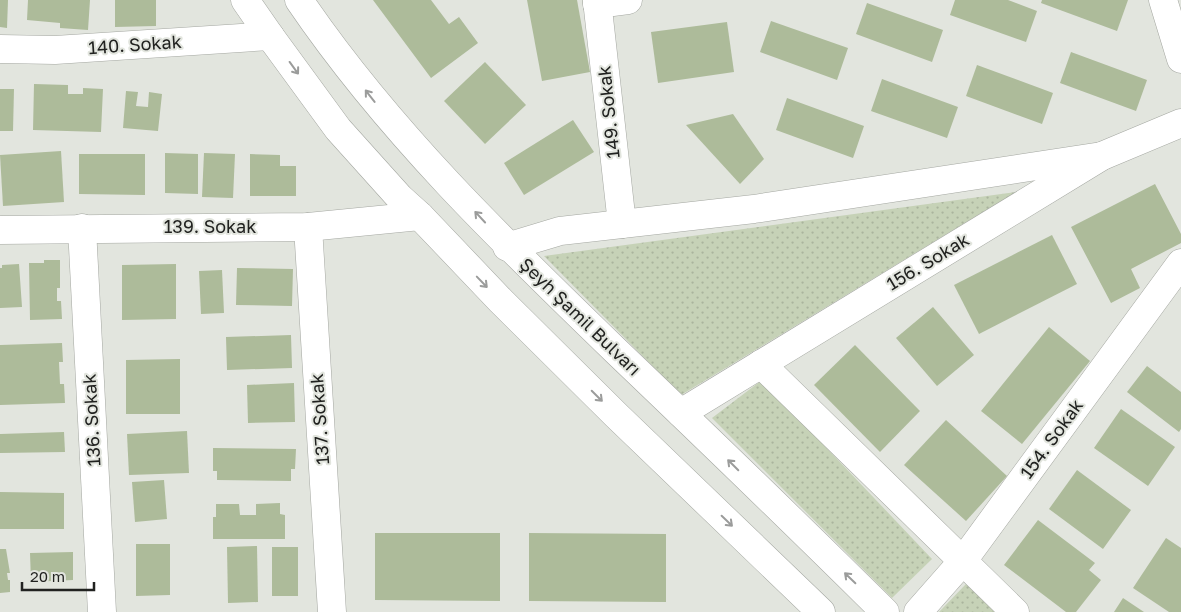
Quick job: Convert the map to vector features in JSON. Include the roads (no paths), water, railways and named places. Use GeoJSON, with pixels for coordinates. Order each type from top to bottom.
{"type":"FeatureCollection","features":[{"type":"Feature","properties":{"kind":"street"},"geometry":{"type":"LineString","coordinates":[[246,0],[338,129],[400,198],[616,415],[821,612]]}},
{"type":"Feature","properties":{"kind":"street","name":"Şeyh Şamil Bulvarı"},"geometry":{"type":"LineString","coordinates":[[299,0],[329,44],[383,112],[507,246],[885,612]]}},
{"type":"Feature","properties":{"kind":"street"},"geometry":{"type":"LineString","coordinates":[[597,2],[628,0]]}},
{"type":"Feature","properties":{"kind":"street"},"geometry":{"type":"LineString","coordinates":[[1163,0],[1181,59]]}},
{"type":"Feature","properties":{"kind":"street","name":"149. Sokak"},"geometry":{"type":"LineString","coordinates":[[597,2],[622,224]]}},
{"type":"Feature","properties":{"kind":"street","name":"140. Sokak"},"geometry":{"type":"LineString","coordinates":[[0,49],[56,50],[270,36]]}},
{"type":"Feature","properties":{"kind":"street","name":"156. Sokak"},"geometry":{"type":"LineString","coordinates":[[681,413],[1102,156],[1181,123]]}},
{"type":"Feature","properties":{"kind":"street"},"geometry":{"type":"LineString","coordinates":[[507,246],[560,231],[754,209],[1102,156]]}},
{"type":"Feature","properties":{"kind":"street","name":"139. Sokak"},"geometry":{"type":"LineString","coordinates":[[0,230],[308,227],[420,216]]}},
{"type":"Feature","properties":{"kind":"street","name":"137. Sokak"},"geometry":{"type":"LineString","coordinates":[[308,227],[332,612]]}},
{"type":"Feature","properties":{"kind":"street","name":"136. Sokak"},"geometry":{"type":"LineString","coordinates":[[82,228],[102,612]]}},
{"type":"Feature","properties":{"kind":"street","name":"154. Sokak"},"geometry":{"type":"LineString","coordinates":[[918,612],[962,562],[1181,263]]}},
{"type":"Feature","properties":{"kind":"street"},"geometry":{"type":"LineString","coordinates":[[761,364],[1015,612]]}}]}
